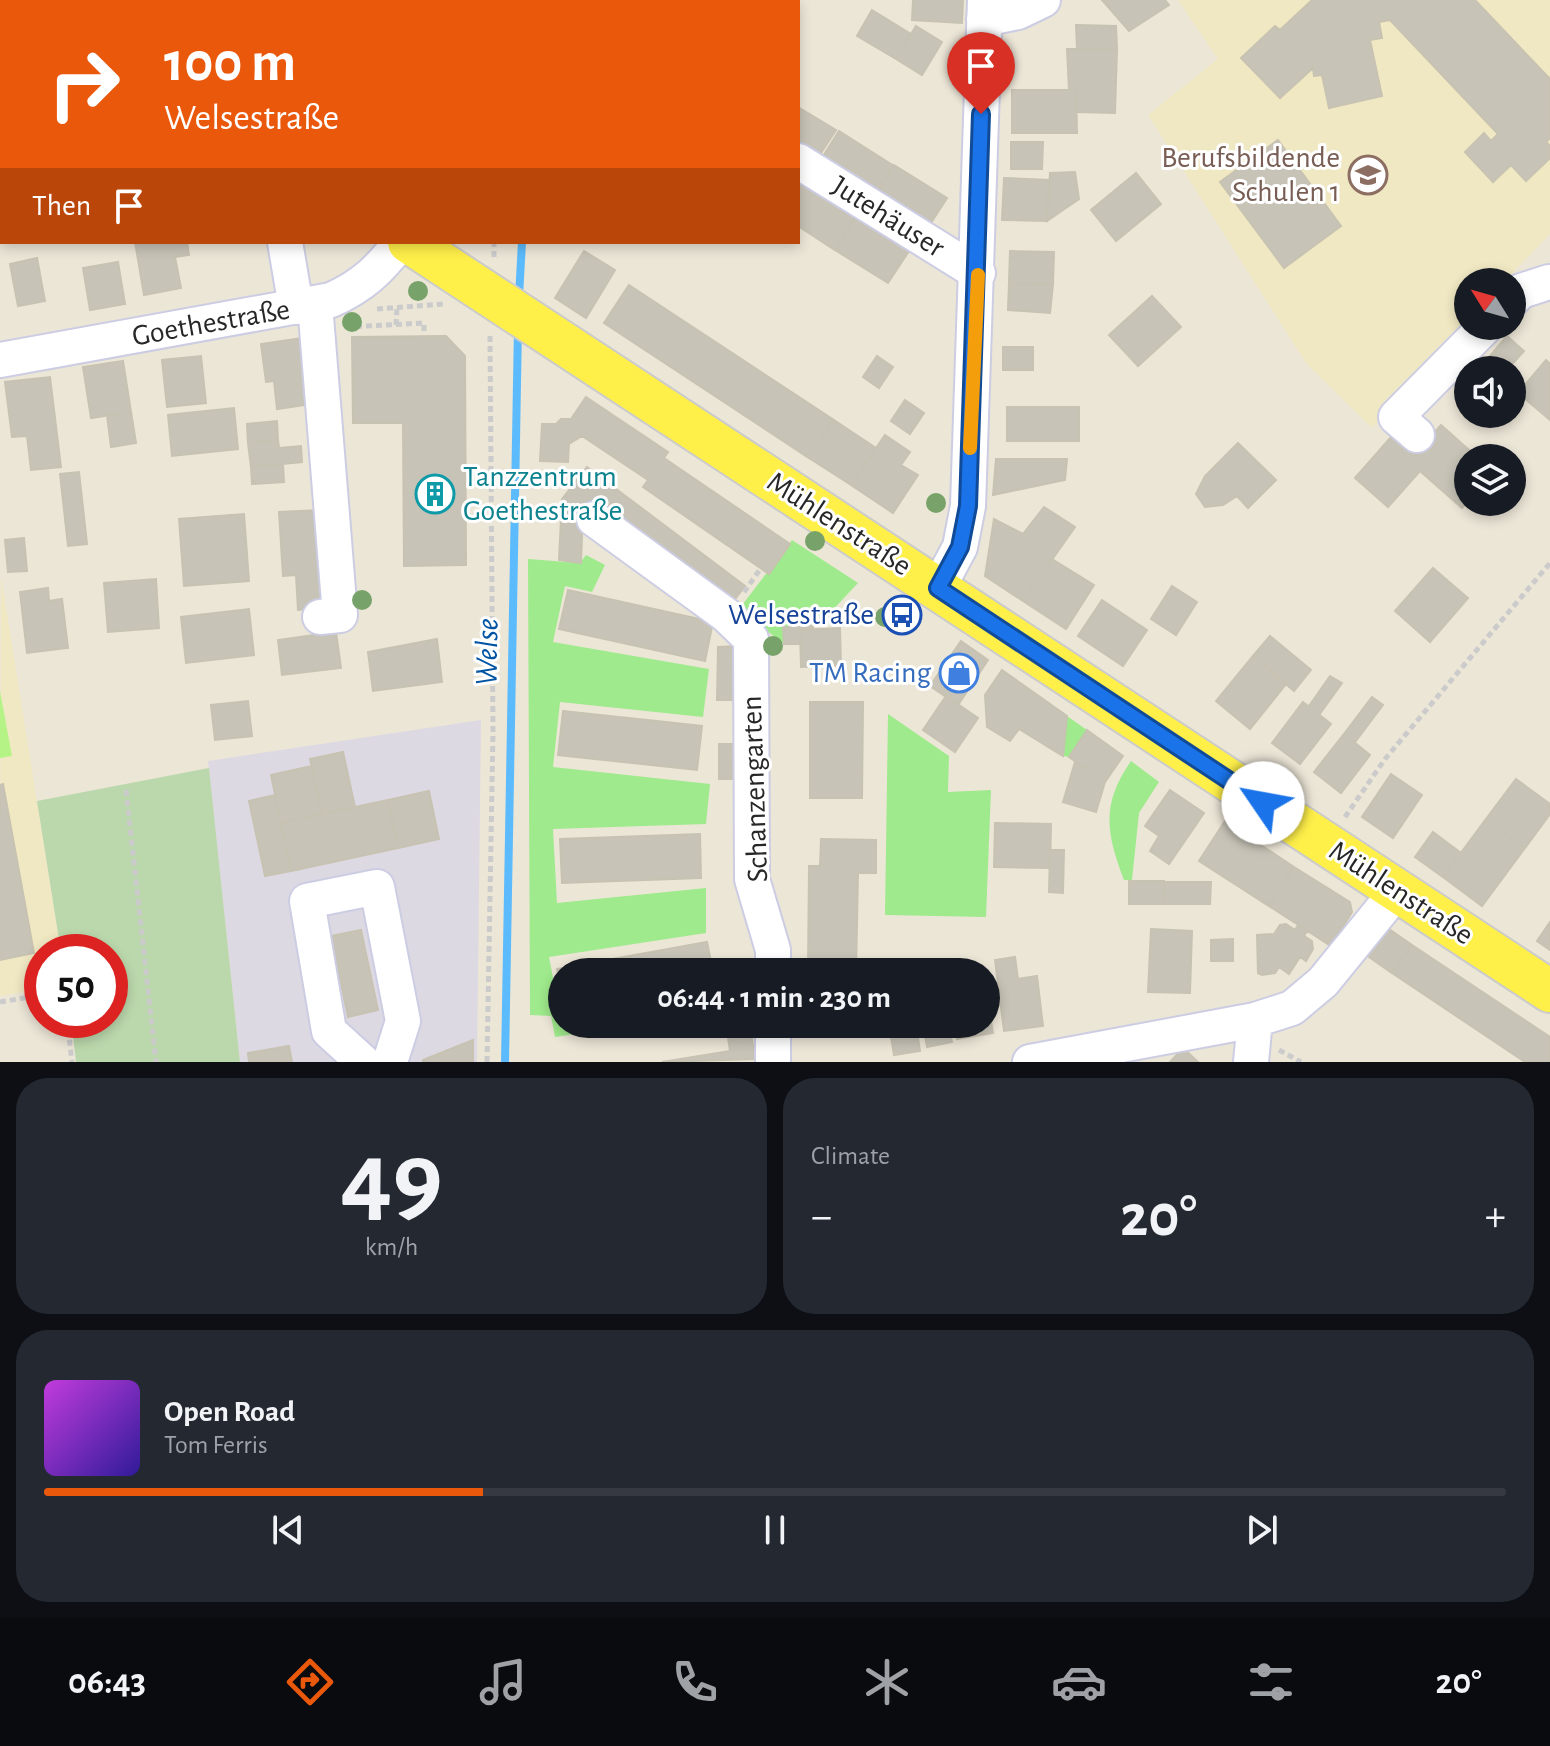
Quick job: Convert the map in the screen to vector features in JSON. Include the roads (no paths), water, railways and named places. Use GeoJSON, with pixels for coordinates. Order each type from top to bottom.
{"type":"FeatureCollection","features":[{"type":"Feature","properties":{"kind":"main road","name":"Mühlenstraße"},"geometry":{"type":"LineString","coordinates":[[412,244],[1550,991]]}},
{"type":"Feature","properties":{"kind":"street"},"geometry":{"type":"LineString","coordinates":[[938,588],[960,547],[968,506],[978,273],[984,10],[1018,12],[1043,0]]}},
{"type":"Feature","properties":{"kind":"street","name":"Jutehäuser"},"geometry":{"type":"LineString","coordinates":[[800,162],[978,273]]}},
{"type":"Feature","properties":{"kind":"street"},"geometry":{"type":"LineString","coordinates":[[286,244],[314,313],[340,615],[320,617]]}},
{"type":"Feature","properties":{"kind":"street","name":"Goethestraße"},"geometry":{"type":"LineString","coordinates":[[0,360],[314,313],[358,288],[376,273],[399,244]]}},
{"type":"Feature","properties":{"kind":"street"},"geometry":{"type":"LineString","coordinates":[[1526,289],[1550,282],[1550,275]]}},
{"type":"Feature","properties":{"kind":"street"},"geometry":{"type":"LineString","coordinates":[[1417,435],[1396,417],[1472,340]]}},
{"type":"Feature","properties":{"kind":"street","name":"Schanzengarten"},"geometry":{"type":"LineString","coordinates":[[594,519],[726,615],[751,639],[752,879],[773,958]]}},
{"type":"Feature","properties":{"kind":"street"},"geometry":{"type":"LineString","coordinates":[[363,1062],[329,1031],[307,901],[377,887],[403,1021],[390,1062]]}},
{"type":"Feature","properties":{"kind":"street"},"geometry":{"type":"LineString","coordinates":[[1030,1062],[1255,1020],[1292,1008],[1323,982],[1397,891]]}},
{"type":"Feature","properties":{"kind":"street"},"geometry":{"type":"LineString","coordinates":[[1251,1062],[1255,1020]]}},
{"type":"Feature","properties":{"kind":"street"},"geometry":{"type":"LineString","coordinates":[[773,1038],[773,1062]]}},
{"type":"Feature","properties":{"kind":"waterway","name":"Welse"},"geometry":{"type":"LineString","coordinates":[[519,297],[522,244]]}},
{"type":"Feature","properties":{"kind":"waterway","name":"Welse"},"geometry":{"type":"LineString","coordinates":[[505,1062],[518,327]]}},
{"type":"Feature","properties":{"kind":"place","name":"Berufsbildende Schulen 1"},"geometry":{"type":"Point","coordinates":[1368,175]}},
{"type":"Feature","properties":{"kind":"place","name":"Tanzzentrum Goethestraße"},"geometry":{"type":"Point","coordinates":[435,494]}},
{"type":"Feature","properties":{"kind":"place","name":"Welsestraße"},"geometry":{"type":"Point","coordinates":[902,615]}},
{"type":"Feature","properties":{"kind":"place","name":"TM Racing"},"geometry":{"type":"Point","coordinates":[959,673]}}]}
